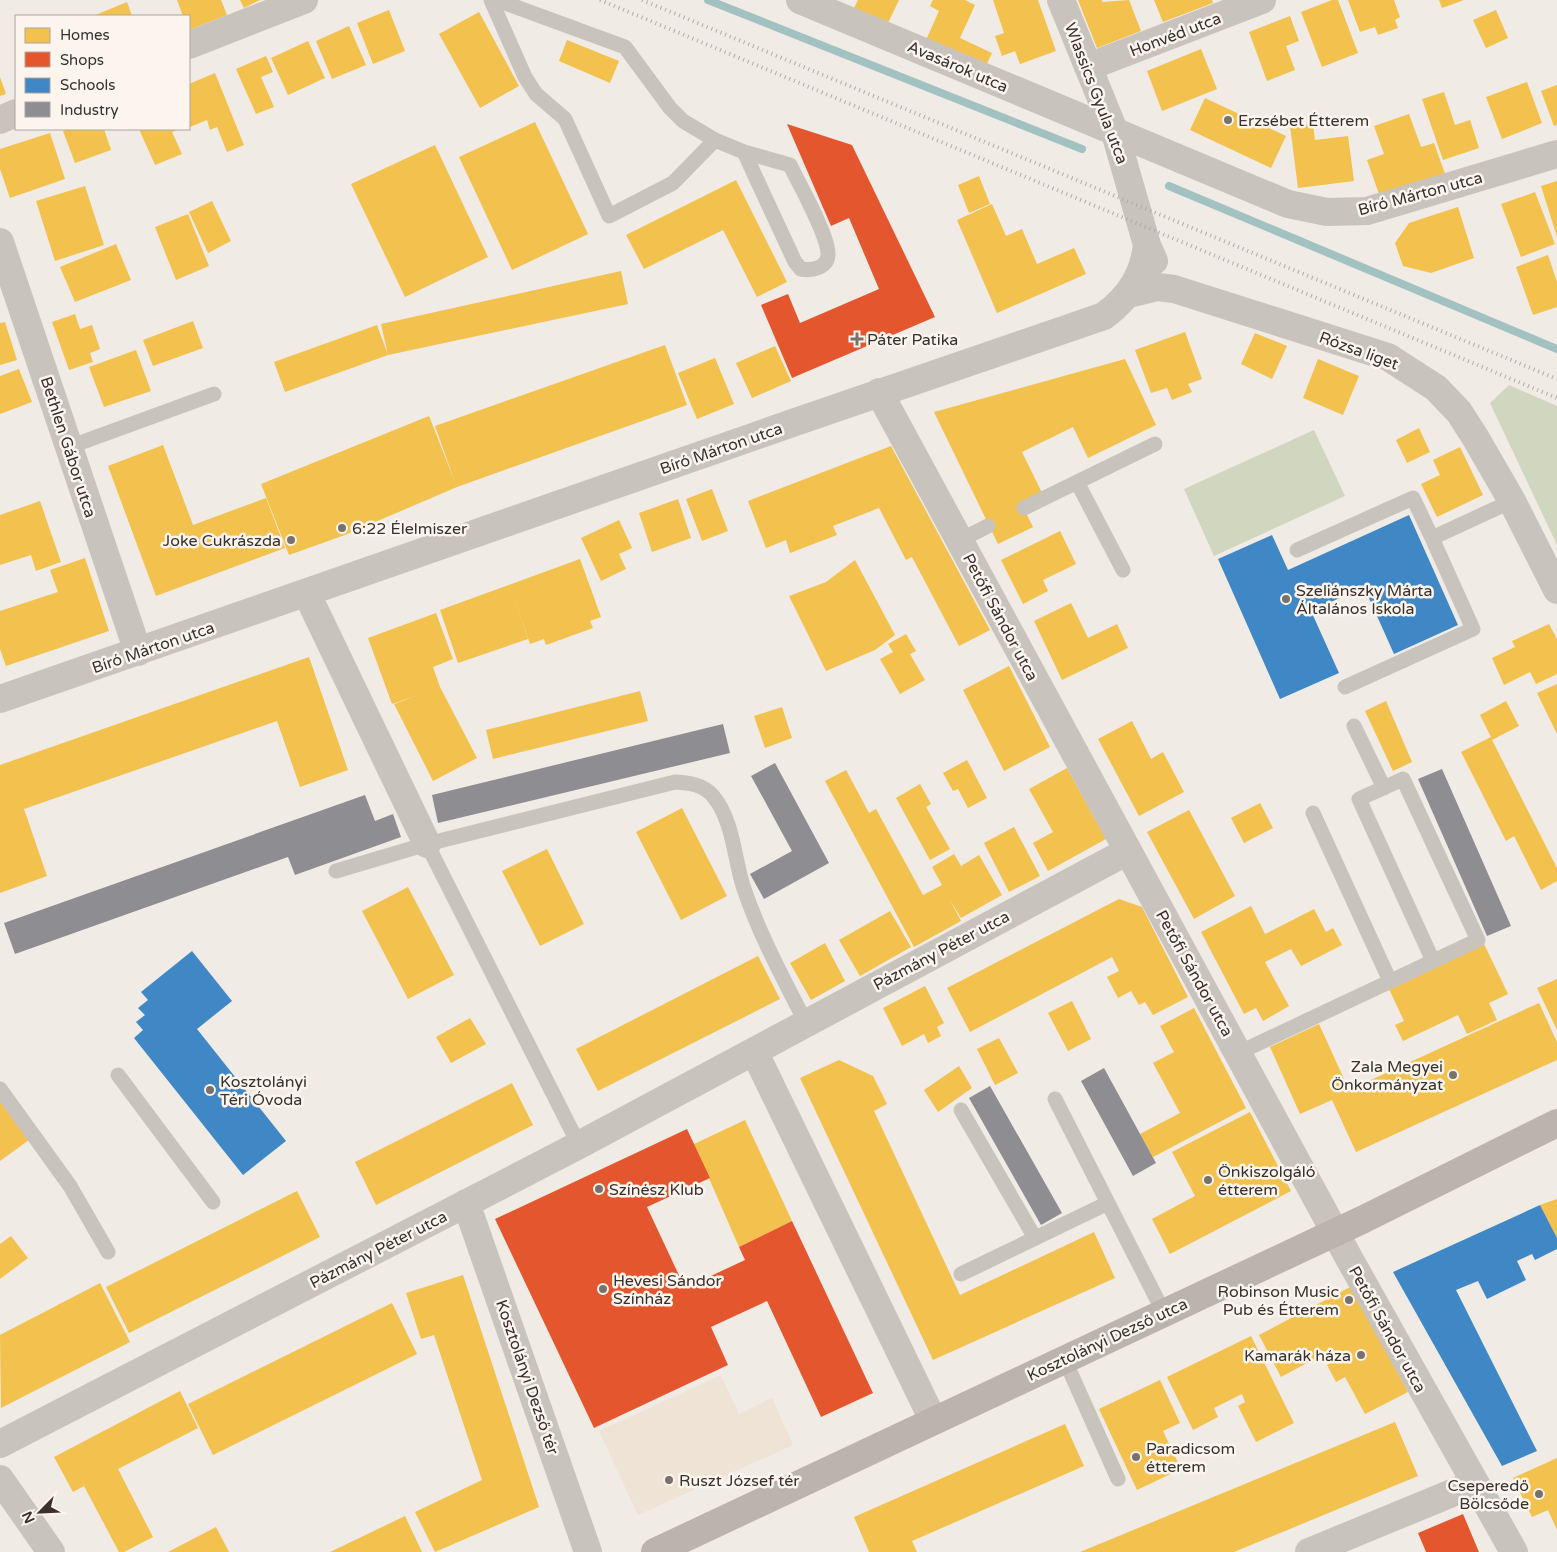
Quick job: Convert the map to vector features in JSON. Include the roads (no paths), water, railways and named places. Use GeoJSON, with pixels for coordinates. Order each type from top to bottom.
{"type":"FeatureCollection","features":[{"type":"Feature","properties":{"kind":"main road","name":"Kosztolányi Dezső utca"},"geometry":{"type":"LineString","coordinates":[[655,1552],[1335,1232],[1557,1123]]}},
{"type":"Feature","properties":{"kind":"street"},"geometry":{"type":"LineString","coordinates":[[190,46],[304,0]]}},
{"type":"Feature","properties":{"kind":"street","name":"Avasárok utca"},"geometry":{"type":"LineString","coordinates":[[800,0],[1115,133]]}},
{"type":"Feature","properties":{"kind":"street","name":"Wlassics Gyula utca"},"geometry":{"type":"LineString","coordinates":[[1061,0],[1115,133],[1147,245],[1164,277],[1184,293]]}},
{"type":"Feature","properties":{"kind":"street","name":"Honvéd utca"},"geometry":{"type":"LineString","coordinates":[[1088,68],[1262,0]]}},
{"type":"Feature","properties":{"kind":"street"},"geometry":{"type":"LineString","coordinates":[[0,120],[15,113]]}},
{"type":"Feature","properties":{"kind":"street","name":"Bíró Márton utca"},"geometry":{"type":"LineString","coordinates":[[1115,133],[1288,204],[1327,212],[1367,211],[1557,154]]}},
{"type":"Feature","properties":{"kind":"street","name":"Bethlen Gábor utca"},"geometry":{"type":"LineString","coordinates":[[0,242],[138,652]]}},
{"type":"Feature","properties":{"kind":"street","name":"Wlassics Gyula utca"},"geometry":{"type":"LineString","coordinates":[[1129,294],[1142,270],[1147,245]]}},
{"type":"Feature","properties":{"kind":"street","name":"Rózsa liget"},"geometry":{"type":"LineString","coordinates":[[1129,294],[1158,286],[1388,357],[1407,367],[1436,388],[1459,412],[1512,500],[1557,590]]}},
{"type":"Feature","properties":{"kind":"street","name":"Rózsa liget"},"geometry":{"type":"LineString","coordinates":[[1104,316],[1184,293]]}},
{"type":"Feature","properties":{"kind":"street","name":"Bíró Márton utca"},"geometry":{"type":"LineString","coordinates":[[0,699],[307,594],[879,392],[1104,316],[1129,294]]}},
{"type":"Feature","properties":{"kind":"street","name":"Petőfi Sándor utca"},"geometry":{"type":"LineString","coordinates":[[879,392],[1335,1232],[1474,1484],[1514,1552]]}},
{"type":"Feature","properties":{"kind":"street"},"geometry":{"type":"LineString","coordinates":[[307,594],[427,844]]}},
{"type":"Feature","properties":{"kind":"street","name":"Pázmány Péter utca"},"geometry":{"type":"LineString","coordinates":[[0,1444],[578,1145],[1128,851]]}},
{"type":"Feature","properties":{"kind":"street"},"geometry":{"type":"LineString","coordinates":[[754,1051],[933,1420]]}},
{"type":"Feature","properties":{"kind":"street","name":"Kosztolányi Dezső tér"},"geometry":{"type":"LineString","coordinates":[[466,1203],[588,1552]]}},
{"type":"Feature","properties":{"kind":"street"},"geometry":{"type":"LineString","coordinates":[[0,1479],[51,1552]]}},
{"type":"Feature","properties":{"kind":"street"},"geometry":{"type":"LineString","coordinates":[[1309,1552],[1474,1484]]}},
{"type":"Feature","properties":{"kind":"lane"},"geometry":{"type":"LineString","coordinates":[[491,0],[525,76],[536,94],[565,119],[609,216],[673,184],[715,140]]}},
{"type":"Feature","properties":{"kind":"lane"},"geometry":{"type":"LineString","coordinates":[[497,0],[625,47],[670,108],[683,121],[715,140],[744,152],[790,165],[826,242],[828,256],[824,264],[817,269],[801,269],[795,262],[744,152]]}},
{"type":"Feature","properties":{"kind":"lane"},"geometry":{"type":"LineString","coordinates":[[69,447],[214,394]]}},
{"type":"Feature","properties":{"kind":"lane"},"geometry":{"type":"LineString","coordinates":[[1024,508],[1155,444]]}},
{"type":"Feature","properties":{"kind":"lane"},"geometry":{"type":"LineString","coordinates":[[1077,482],[1123,570]]}},
{"type":"Feature","properties":{"kind":"lane"},"geometry":{"type":"LineString","coordinates":[[1297,550],[1413,498],[1473,629],[1344,687]]}},
{"type":"Feature","properties":{"kind":"lane"},"geometry":{"type":"LineString","coordinates":[[1432,538],[1512,500]]}},
{"type":"Feature","properties":{"kind":"lane"},"geometry":{"type":"LineString","coordinates":[[960,540],[988,526]]}},
{"type":"Feature","properties":{"kind":"lane"},"geometry":{"type":"LineString","coordinates":[[1354,726],[1384,788]]}},
{"type":"Feature","properties":{"kind":"lane"},"geometry":{"type":"LineString","coordinates":[[1238,1053],[1478,940],[1403,779],[1359,799],[1433,961]]}},
{"type":"Feature","properties":{"kind":"lane"},"geometry":{"type":"LineString","coordinates":[[336,871],[427,844],[675,782],[697,784],[712,795],[724,815],[743,886],[769,951],[806,1023]]}},
{"type":"Feature","properties":{"kind":"lane"},"geometry":{"type":"LineString","coordinates":[[1313,813],[1390,981]]}},
{"type":"Feature","properties":{"kind":"lane"},"geometry":{"type":"LineString","coordinates":[[427,844],[578,1145]]}},
{"type":"Feature","properties":{"kind":"lane"},"geometry":{"type":"LineString","coordinates":[[118,1075],[212,1202]]}},
{"type":"Feature","properties":{"kind":"lane"},"geometry":{"type":"LineString","coordinates":[[0,1089],[70,1186],[108,1252]]}},
{"type":"Feature","properties":{"kind":"lane"},"geometry":{"type":"LineString","coordinates":[[1056,1099],[1164,1312]]}},
{"type":"Feature","properties":{"kind":"lane"},"geometry":{"type":"LineString","coordinates":[[961,1110],[1035,1238]]}},
{"type":"Feature","properties":{"kind":"lane"},"geometry":{"type":"LineString","coordinates":[[961,1274],[1108,1203]]}},
{"type":"Feature","properties":{"kind":"lane"},"geometry":{"type":"LineString","coordinates":[[1064,1358],[1118,1479]]}},
{"type":"Feature","properties":{"kind":"waterway"},"geometry":{"type":"LineString","coordinates":[[708,0],[1082,149]]}},
{"type":"Feature","properties":{"kind":"waterway"},"geometry":{"type":"LineString","coordinates":[[1169,186],[1557,349]]}},
{"type":"Feature","properties":{"kind":"railway"},"geometry":{"type":"LineString","coordinates":[[600,0],[1557,398]]}},
{"type":"Feature","properties":{"kind":"railway"},"geometry":{"type":"LineString","coordinates":[[642,0],[1557,379]]}},
{"type":"Feature","properties":{"kind":"place","name":"Erzsébet Étterem"},"geometry":{"type":"Point","coordinates":[1228,120]}},
{"type":"Feature","properties":{"kind":"place","name":"Páter Patika"},"geometry":{"type":"Point","coordinates":[857,339]}},
{"type":"Feature","properties":{"kind":"place","name":"6:22 Élelmiszer"},"geometry":{"type":"Point","coordinates":[342,528]}},
{"type":"Feature","properties":{"kind":"place","name":"Joke Cukrászda"},"geometry":{"type":"Point","coordinates":[291,540]}},
{"type":"Feature","properties":{"kind":"place","name":"Szeliánszky Márta Általános Iskola"},"geometry":{"type":"Point","coordinates":[1286,599]}},
{"type":"Feature","properties":{"kind":"place","name":"Zala Megyei Önkormányzat"},"geometry":{"type":"Point","coordinates":[1453,1075]}},
{"type":"Feature","properties":{"kind":"place","name":"Kosztolányi Téri Óvoda"},"geometry":{"type":"Point","coordinates":[210,1090]}},
{"type":"Feature","properties":{"kind":"place","name":"Önkiszolgáló étterem"},"geometry":{"type":"Point","coordinates":[1208,1180]}},
{"type":"Feature","properties":{"kind":"place","name":"Színész Klub"},"geometry":{"type":"Point","coordinates":[599,1189]}},
{"type":"Feature","properties":{"kind":"place","name":"Hevesi Sándor Színház"},"geometry":{"type":"Point","coordinates":[603,1289]}},
{"type":"Feature","properties":{"kind":"place","name":"Robinson Music Pub és Étterem"},"geometry":{"type":"Point","coordinates":[1349,1300]}},
{"type":"Feature","properties":{"kind":"place","name":"Kamarák háza"},"geometry":{"type":"Point","coordinates":[1361,1355]}},
{"type":"Feature","properties":{"kind":"place","name":"Paradicsom étterem"},"geometry":{"type":"Point","coordinates":[1136,1457]}},
{"type":"Feature","properties":{"kind":"place","name":"Ruszt József tér"},"geometry":{"type":"Point","coordinates":[669,1480]}},
{"type":"Feature","properties":{"kind":"place","name":"Cseperedő Bölcsőde"},"geometry":{"type":"Point","coordinates":[1539,1494]}}]}
